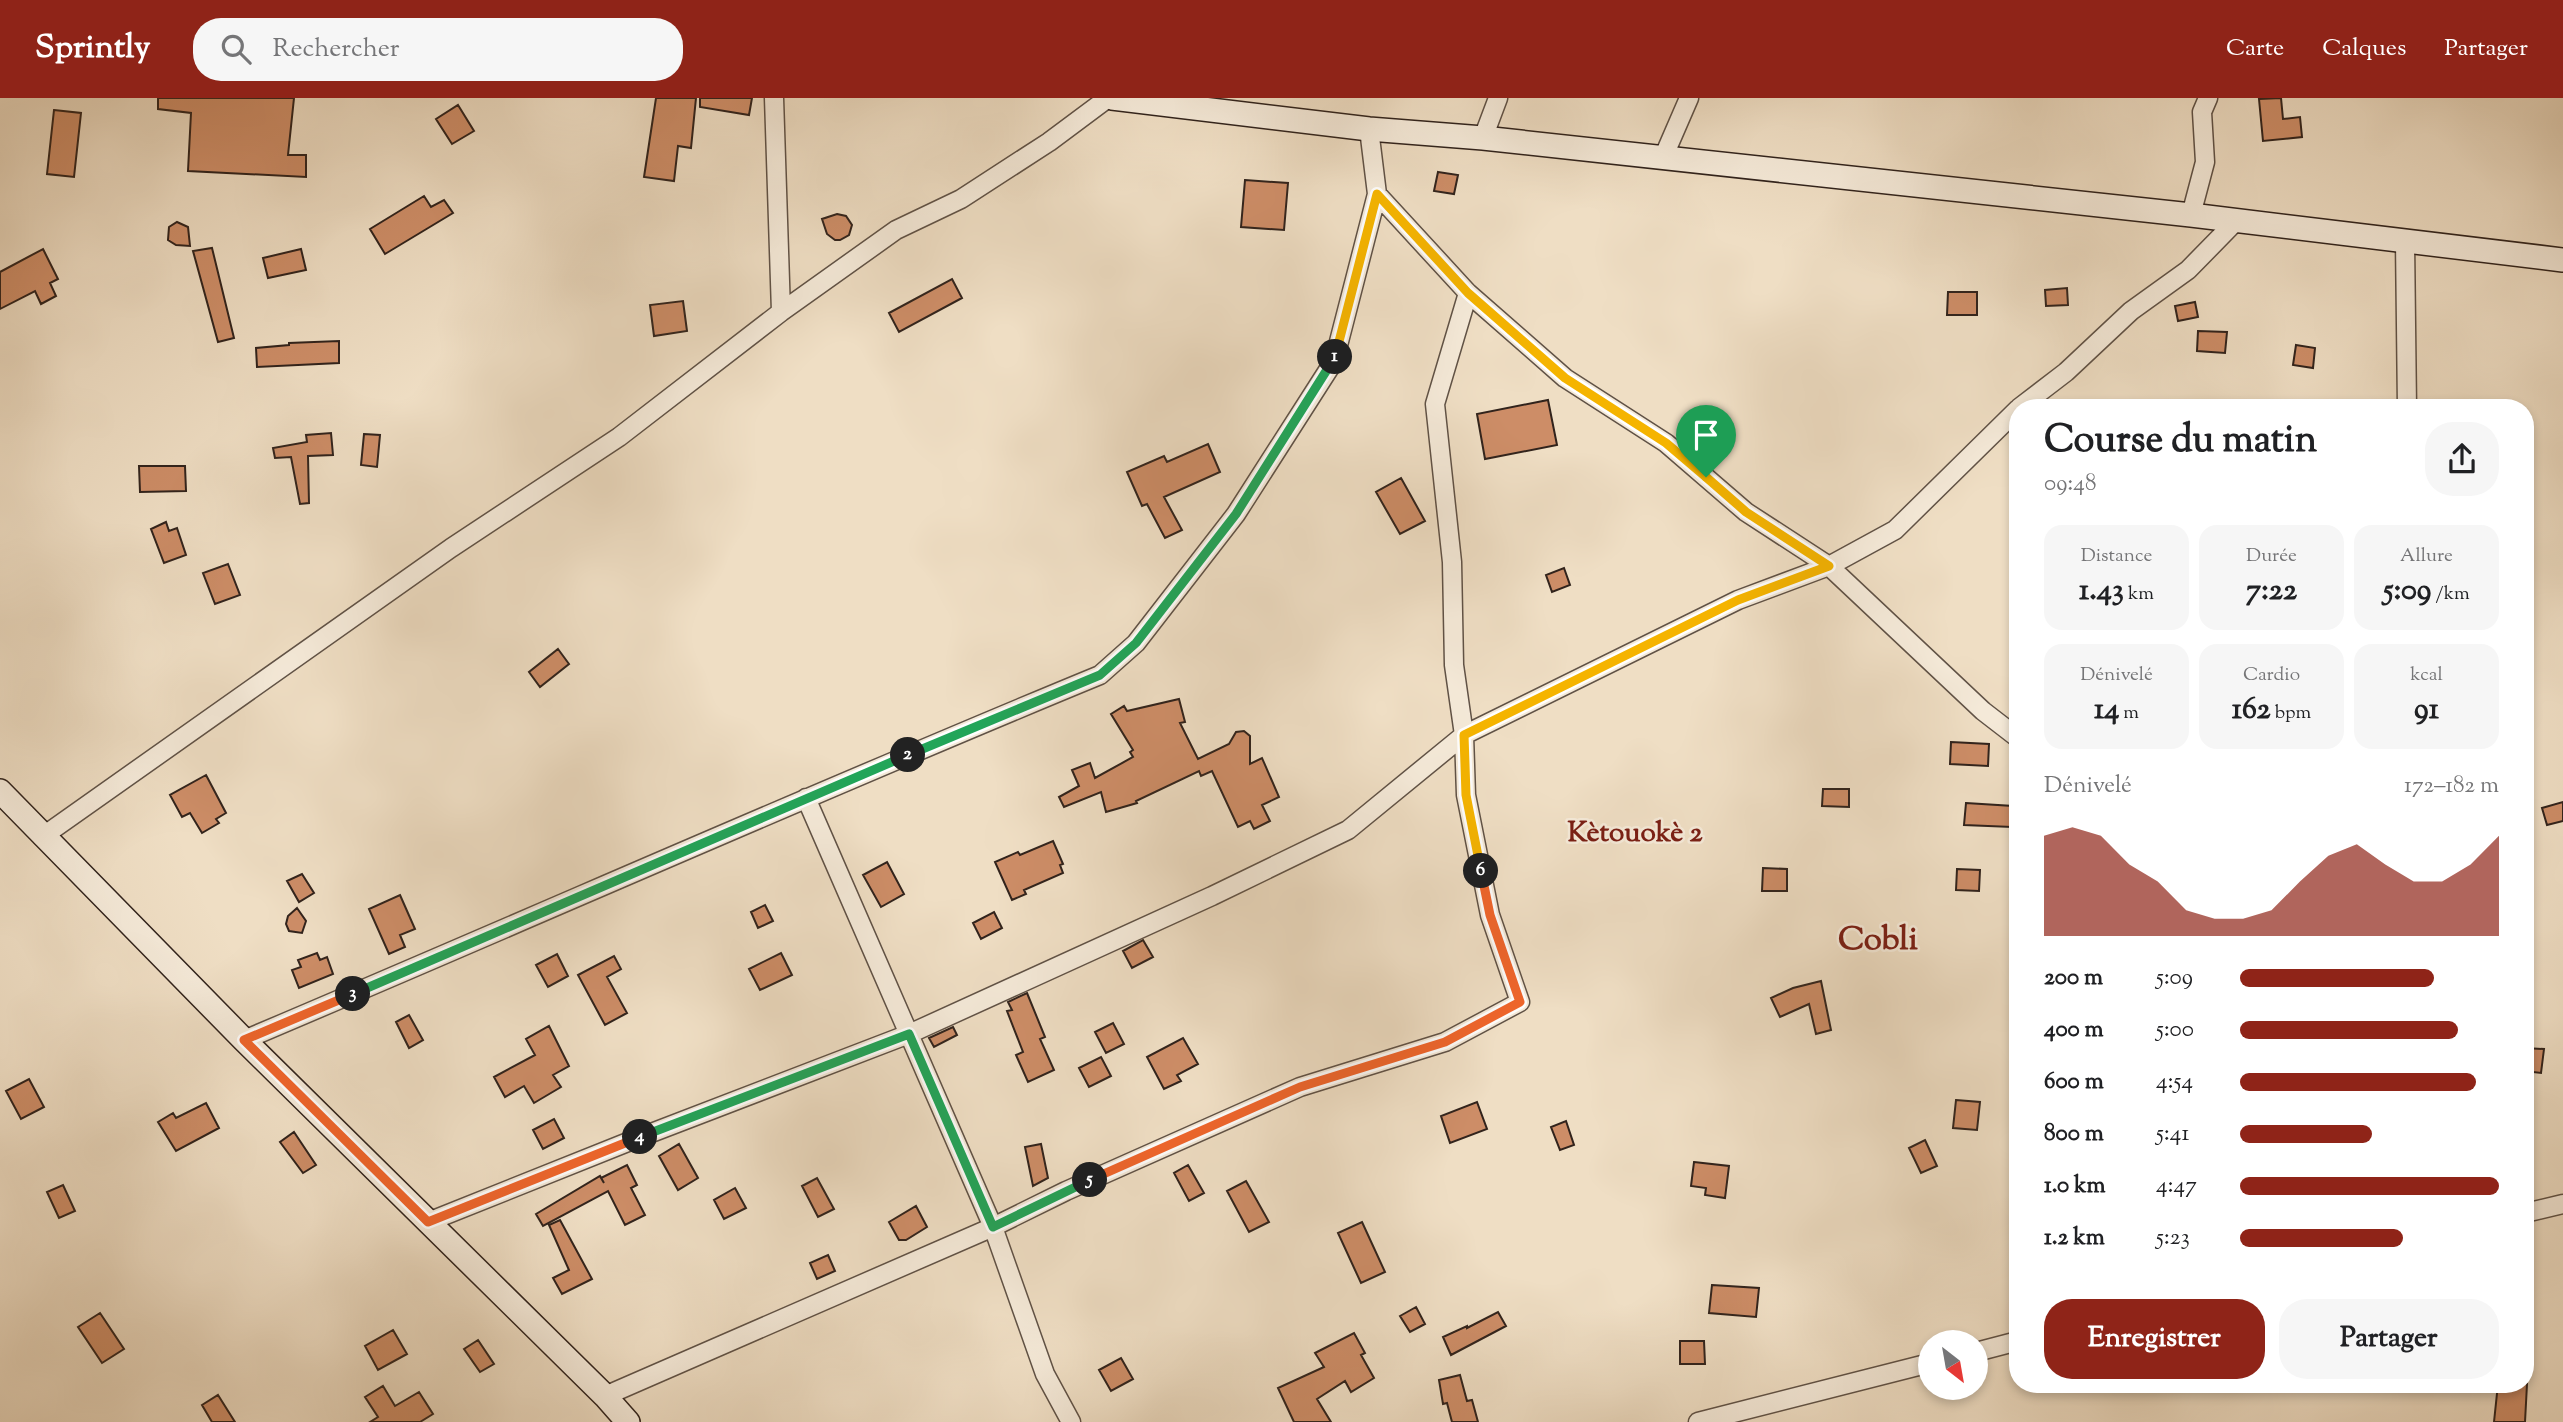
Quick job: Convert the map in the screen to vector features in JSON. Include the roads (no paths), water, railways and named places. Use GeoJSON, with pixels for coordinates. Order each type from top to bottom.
{"type":"FeatureCollection","features":[{"type":"Feature","properties":{"kind":"main road"},"geometry":{"type":"LineString","coordinates":[[1110,98],[1368,129],[1483,138],[2191,215],[2563,260]]}},
{"type":"Feature","properties":{"kind":"main road"},"geometry":{"type":"LineString","coordinates":[[0,791],[42,837],[244,1040],[605,1396],[628,1422]]}},
{"type":"Feature","properties":{"kind":"street"},"geometry":{"type":"LineString","coordinates":[[774,98],[781,312]]}},
{"type":"Feature","properties":{"kind":"street"},"geometry":{"type":"LineString","coordinates":[[42,837],[384,595],[619,437],[781,312],[896,230],[961,199],[1049,142],[1110,98]]}},
{"type":"Feature","properties":{"kind":"street"},"geometry":{"type":"LineString","coordinates":[[1483,138],[1498,98]]}},
{"type":"Feature","properties":{"kind":"street"},"geometry":{"type":"LineString","coordinates":[[1663,158],[1689,98]]}},
{"type":"Feature","properties":{"kind":"street"},"geometry":{"type":"LineString","coordinates":[[2191,215],[2205,162],[2202,112],[2208,98]]}},
{"type":"Feature","properties":{"kind":"street"},"geometry":{"type":"LineString","coordinates":[[244,1040],[600,889],[806,798],[1100,675],[1136,643],[1236,514],[1334,361],[1377,194],[1368,129]]}},
{"type":"Feature","properties":{"kind":"street"},"geometry":{"type":"LineString","coordinates":[[1377,194],[1468,293],[1565,378],[1666,443],[1746,512],[1829,566],[1983,711],[2009,731]]}},
{"type":"Feature","properties":{"kind":"street"},"geometry":{"type":"LineString","coordinates":[[2031,399],[2066,372],[2131,311],[2188,270],[2236,221]]}},
{"type":"Feature","properties":{"kind":"street"},"geometry":{"type":"LineString","coordinates":[[2405,241],[2407,399]]}},
{"type":"Feature","properties":{"kind":"street"},"geometry":{"type":"LineString","coordinates":[[605,1396],[993,1227],[1066,1191],[1300,1087],[1445,1042],[1520,1002],[1490,915],[1466,795],[1464,735],[1454,665],[1452,562],[1435,404],[1468,293]]}},
{"type":"Feature","properties":{"kind":"street"},"geometry":{"type":"LineString","coordinates":[[428,1222],[909,1034],[1212,896],[1348,830],[1464,735],[1738,600],[1829,566],[1895,530],[2009,418]]}},
{"type":"Feature","properties":{"kind":"street"},"geometry":{"type":"LineString","coordinates":[[806,798],[993,1227],[1045,1374],[1071,1422]]}},
{"type":"Feature","properties":{"kind":"street"},"geometry":{"type":"LineString","coordinates":[[2534,1211],[2563,1203]]}},
{"type":"Feature","properties":{"kind":"street"},"geometry":{"type":"LineString","coordinates":[[1988,1349],[2009,1343]]}},
{"type":"Feature","properties":{"kind":"street"},"geometry":{"type":"LineString","coordinates":[[1698,1422],[1918,1366]]}},
{"type":"Feature","properties":{"kind":"district","name":"Kètouokè 2"},"geometry":{"type":"Point","coordinates":[1635,831]}},
{"type":"Feature","properties":{"kind":"district","name":"Cobli"},"geometry":{"type":"Point","coordinates":[1878,937]}}]}
